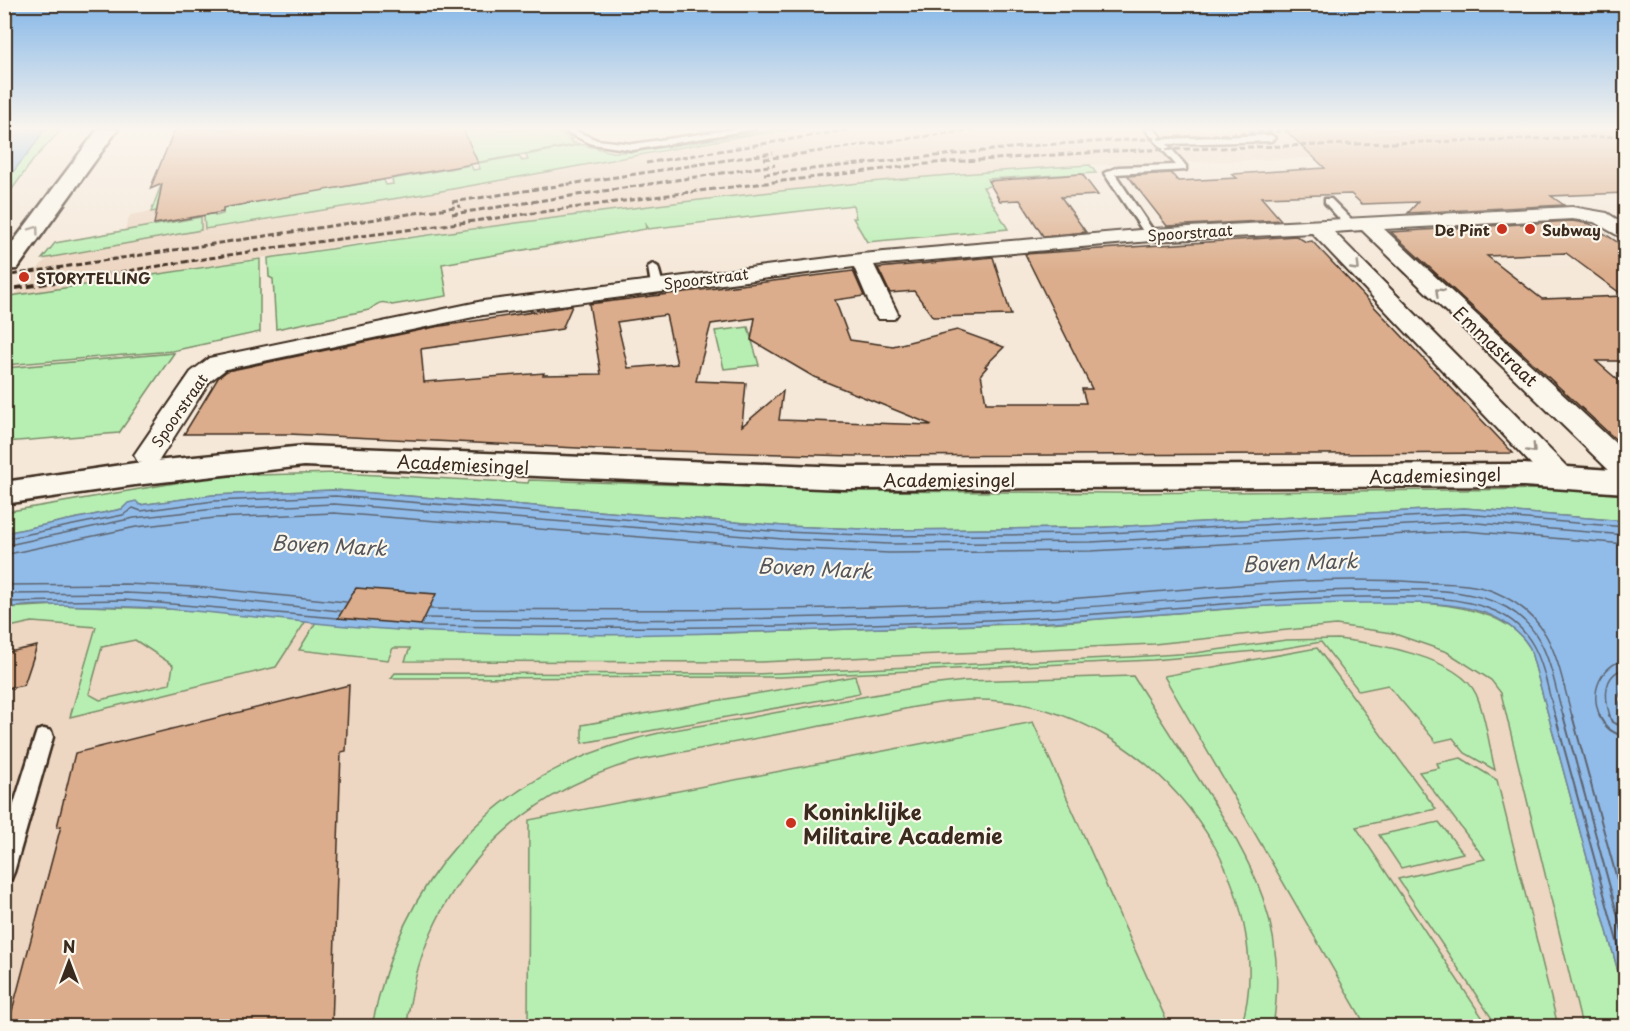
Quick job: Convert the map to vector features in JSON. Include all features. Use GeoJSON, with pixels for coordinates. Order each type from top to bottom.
{"type":"FeatureCollection","features":[{"type":"Feature","properties":{"kind":"street"},"geometry":{"type":"LineString","coordinates":[[9,264],[73,177]]}},
{"type":"Feature","properties":{"kind":"street"},"geometry":{"type":"LineString","coordinates":[[1322,213],[1558,476]]}},
{"type":"Feature","properties":{"kind":"street","name":"Spoorstraat"},"geometry":{"type":"LineString","coordinates":[[148,455],[200,377],[218,363],[453,313],[655,276],[1151,235],[1322,213],[1358,223],[1592,214],[1626,234]]}},
{"type":"Feature","properties":{"kind":"street","name":"Emmastraat"},"geometry":{"type":"LineString","coordinates":[[1358,223],[1546,386],[1626,470]]}},
{"type":"Feature","properties":{"kind":"street"},"geometry":{"type":"LineString","coordinates":[[861,260],[886,314]]}},
{"type":"Feature","properties":{"kind":"street","name":"Academiesingel"},"geometry":{"type":"LineString","coordinates":[[4,472],[148,455],[204,452],[273,458]]}},
{"type":"Feature","properties":{"kind":"street","name":"Academiesingel"},"geometry":{"type":"LineString","coordinates":[[4,493],[273,458],[304,456],[568,469],[844,478],[1558,476],[1626,482]]}},
{"type":"Feature","properties":{"kind":"lane"},"geometry":{"type":"LineString","coordinates":[[1112,177],[1151,235]]}},
{"type":"Feature","properties":{"kind":"lane"},"geometry":{"type":"LineString","coordinates":[[4,872],[44,736]]}},
{"type":"Feature","properties":{"kind":"shaded area"},"geometry":{"type":"Polygon","coordinates":[[[518,177],[940,177],[730,197],[385,239],[15,295],[47,258],[120,243],[130,215],[215,201],[215,228],[518,177]]]}},
{"type":"Feature","properties":{"kind":"shaded area","name":"Koninklijke Militaire Academie"},"geometry":{"type":"Polygon","coordinates":[[[1306,603],[1474,609],[1626,997],[1625,1026],[5,1026],[5,608],[193,610],[724,633],[1049,623],[1306,603]]]}},
{"type":"Feature","properties":{"kind":"green space"},"geometry":{"type":"Polygon","coordinates":[[[21,177],[5,199],[6,188],[9,178],[21,177]]]}},
{"type":"Feature","properties":{"kind":"green space"},"geometry":{"type":"Polygon","coordinates":[[[181,177],[397,177],[337,188],[384,180],[386,185],[393,184],[392,179],[403,177],[518,177],[205,229],[204,216],[215,212],[215,216],[223,214],[223,208],[215,201],[151,212],[161,185],[181,177]]]}},
{"type":"Feature","properties":{"kind":"green space"},"geometry":{"type":"Polygon","coordinates":[[[928,177],[1021,177],[987,179],[991,186],[983,187],[1008,229],[867,242],[853,218],[856,218],[853,205],[648,229],[645,222],[646,229],[442,264],[447,296],[392,305],[380,303],[369,310],[276,329],[273,279],[269,277],[268,258],[678,202],[928,177]]]}},
{"type":"Feature","properties":{"kind":"green space"},"geometry":{"type":"Polygon","coordinates":[[[201,217],[201,230],[42,259],[55,243],[201,217]]]}},
{"type":"Feature","properties":{"kind":"green space"},"geometry":{"type":"Polygon","coordinates":[[[260,259],[260,332],[172,351],[5,365],[5,303],[10,296],[260,259]]]}},
{"type":"Feature","properties":{"kind":"green space"},"geometry":{"type":"Polygon","coordinates":[[[748,327],[759,365],[724,369],[715,331],[748,327]]]}},
{"type":"Feature","properties":{"kind":"green space"},"geometry":{"type":"Polygon","coordinates":[[[174,353],[119,433],[5,442],[5,368],[174,353]]]}},
{"type":"Feature","properties":{"kind":"green space"},"geometry":{"type":"Polygon","coordinates":[[[257,472],[256,475],[339,473],[528,483],[529,480],[875,491],[1117,493],[1555,489],[1626,495],[1625,521],[1464,508],[1090,528],[889,530],[784,526],[334,490],[213,495],[140,505],[129,503],[122,509],[5,533],[5,512],[216,476],[257,472]]]}},
{"type":"Feature","properties":{"kind":"green space"},"geometry":{"type":"Polygon","coordinates":[[[1306,603],[1428,603],[1460,608],[1490,616],[1513,629],[1530,648],[1625,997],[1625,1026],[1582,1026],[1501,693],[1491,680],[1447,652],[1392,633],[1336,625],[1154,644],[761,662],[405,661],[410,648],[393,648],[388,660],[299,650],[316,622],[412,631],[724,633],[1049,623],[1306,603]]]}},
{"type":"Feature","properties":{"kind":"green space"},"geometry":{"type":"Polygon","coordinates":[[[59,605],[193,610],[306,621],[276,667],[70,717],[96,627],[32,622],[5,628],[5,608],[59,605]],[[135,640],[102,647],[89,694],[100,700],[170,684],[173,665],[135,640]]]}},
{"type":"Feature","properties":{"kind":"green space"},"geometry":{"type":"Polygon","coordinates":[[[1338,639],[1393,648],[1414,654],[1452,670],[1467,681],[1476,694],[1485,721],[1495,770],[1465,753],[1453,738],[1436,742],[1388,685],[1359,691],[1321,642],[1280,649],[1153,660],[780,677],[391,678],[395,673],[756,674],[1130,657],[1195,653],[1286,640],[1338,639]]]}},
{"type":"Feature","properties":{"kind":"green space"},"geometry":{"type":"Polygon","coordinates":[[[1317,648],[1436,809],[1356,827],[1488,1026],[1366,1026],[1164,676],[1317,648]]]}},
{"type":"Feature","properties":{"kind":"green space"},"geometry":{"type":"Polygon","coordinates":[[[855,676],[860,693],[582,743],[582,725],[855,676]]]}},
{"type":"Feature","properties":{"kind":"green space"},"geometry":{"type":"Polygon","coordinates":[[[1133,676],[1221,814],[1252,870],[1271,927],[1276,958],[1277,990],[1273,1026],[1241,1026],[1249,981],[1249,958],[1241,911],[1234,888],[1215,847],[1195,816],[1170,787],[1143,761],[1112,740],[1079,722],[1044,709],[1008,702],[970,700],[920,706],[640,760],[594,775],[551,797],[513,824],[480,855],[453,892],[431,933],[415,978],[407,1026],[372,1026],[386,973],[405,925],[429,881],[459,842],[495,809],[536,780],[583,757],[661,732],[930,685],[965,681],[1133,676]]]}},
{"type":"Feature","properties":{"kind":"green space"},"geometry":{"type":"Polygon","coordinates":[[[1033,722],[1169,1026],[528,1026],[529,820],[1033,722]]]}},
{"type":"Feature","properties":{"kind":"green space"},"geometry":{"type":"Polygon","coordinates":[[[1461,758],[1497,780],[1558,1026],[1497,1026],[1398,879],[1485,859],[1419,772],[1439,768],[1437,763],[1461,758]]]}},
{"type":"Feature","properties":{"kind":"green space"},"geometry":{"type":"Polygon","coordinates":[[[1439,822],[1463,853],[1401,868],[1379,835],[1439,822]]]}},
{"type":"Feature","properties":{"kind":"water","name":"Boven Mark"},"geometry":{"type":"Polygon","coordinates":[[[334,490],[784,526],[889,530],[1090,528],[1464,508],[1625,521],[1626,678],[1618,699],[1626,723],[1625,997],[1530,648],[1521,636],[1503,622],[1469,608],[1428,603],[1328,603],[1010,624],[563,635],[374,629],[137,607],[39,605],[5,608],[5,533],[122,509],[128,503],[136,501],[140,505],[213,495],[334,490]]]}},
{"type":"Feature","properties":{"kind":"building"},"geometry":{"type":"Polygon","coordinates":[[[155,177],[398,177],[223,208],[223,212],[154,224],[162,184],[150,189],[155,177]]]}},
{"type":"Feature","properties":{"kind":"building"},"geometry":{"type":"Polygon","coordinates":[[[1084,177],[1098,195],[1061,197],[1086,232],[1043,236],[1020,200],[1000,201],[988,181],[1084,177]]]}},
{"type":"Feature","properties":{"kind":"building"},"geometry":{"type":"Polygon","coordinates":[[[1129,177],[1175,177],[1178,181],[1237,178],[1626,177],[1626,193],[1551,196],[1564,205],[1408,213],[1418,202],[1362,204],[1351,194],[1261,197],[1281,220],[1167,226],[1129,177]]]}},
{"type":"Feature","properties":{"kind":"building"},"geometry":{"type":"Polygon","coordinates":[[[1572,221],[1590,224],[1626,248],[1626,361],[1596,361],[1626,387],[1626,449],[1391,232],[1572,221]],[[1566,253],[1487,256],[1542,299],[1624,296],[1566,253]]]}},
{"type":"Feature","properties":{"kind":"building"},"geometry":{"type":"Polygon","coordinates":[[[1296,236],[1306,242],[1312,241],[1513,453],[853,456],[598,449],[289,434],[184,434],[218,378],[227,371],[435,327],[572,306],[562,329],[421,349],[424,382],[544,373],[543,375],[601,374],[589,304],[853,271],[864,296],[835,300],[850,340],[893,346],[957,330],[1004,347],[985,366],[987,367],[981,374],[986,403],[1086,403],[1082,389],[1092,389],[1025,254],[1296,236]],[[666,315],[617,322],[628,368],[677,364],[666,315]],[[755,318],[711,324],[696,381],[746,383],[742,426],[783,391],[779,420],[932,425],[814,377],[751,340],[755,318]]]}},
{"type":"Feature","properties":{"kind":"building"},"geometry":{"type":"Polygon","coordinates":[[[993,257],[1011,315],[933,317],[914,291],[890,293],[878,268],[993,257]]]}},
{"type":"Feature","properties":{"kind":"building"},"geometry":{"type":"Polygon","coordinates":[[[356,588],[436,594],[421,625],[338,618],[356,588]]]}},
{"type":"Feature","properties":{"kind":"building"},"geometry":{"type":"Polygon","coordinates":[[[37,646],[24,685],[4,689],[4,653],[37,646]]]}},
{"type":"Feature","properties":{"kind":"building"},"geometry":{"type":"Polygon","coordinates":[[[349,685],[346,751],[341,752],[332,1026],[8,1026],[61,826],[57,827],[75,753],[349,685]]]}},
{"type":"Feature","properties":{"kind":"railway"},"geometry":{"type":"LineString","coordinates":[[452,202],[615,177]]}},
{"type":"Feature","properties":{"kind":"railway"},"geometry":{"type":"LineString","coordinates":[[452,214],[695,177]]}},
{"type":"Feature","properties":{"kind":"railway"},"geometry":{"type":"LineString","coordinates":[[272,248],[816,177]]}},
{"type":"Feature","properties":{"kind":"railway"},"geometry":{"type":"LineString","coordinates":[[4,276],[461,206]]}},
{"type":"Feature","properties":{"kind":"railway"},"geometry":{"type":"LineString","coordinates":[[76,279],[280,247]]}},
{"type":"Feature","properties":{"kind":"railway"},"geometry":{"type":"LineString","coordinates":[[4,290],[86,277]]}},
{"type":"Feature","properties":{"kind":"place","name":"De Pint"},"geometry":{"type":"Point","coordinates":[1502,229]}},
{"type":"Feature","properties":{"kind":"place","name":"Subway"},"geometry":{"type":"Point","coordinates":[1530,229]}},
{"type":"Feature","properties":{"kind":"place","name":"STORYTELLING"},"geometry":{"type":"Point","coordinates":[24,277]}},
{"type":"Feature","properties":{"kind":"place","name":"Koninklijke Militaire Academie"},"geometry":{"type":"Point","coordinates":[791,823]}}]}
